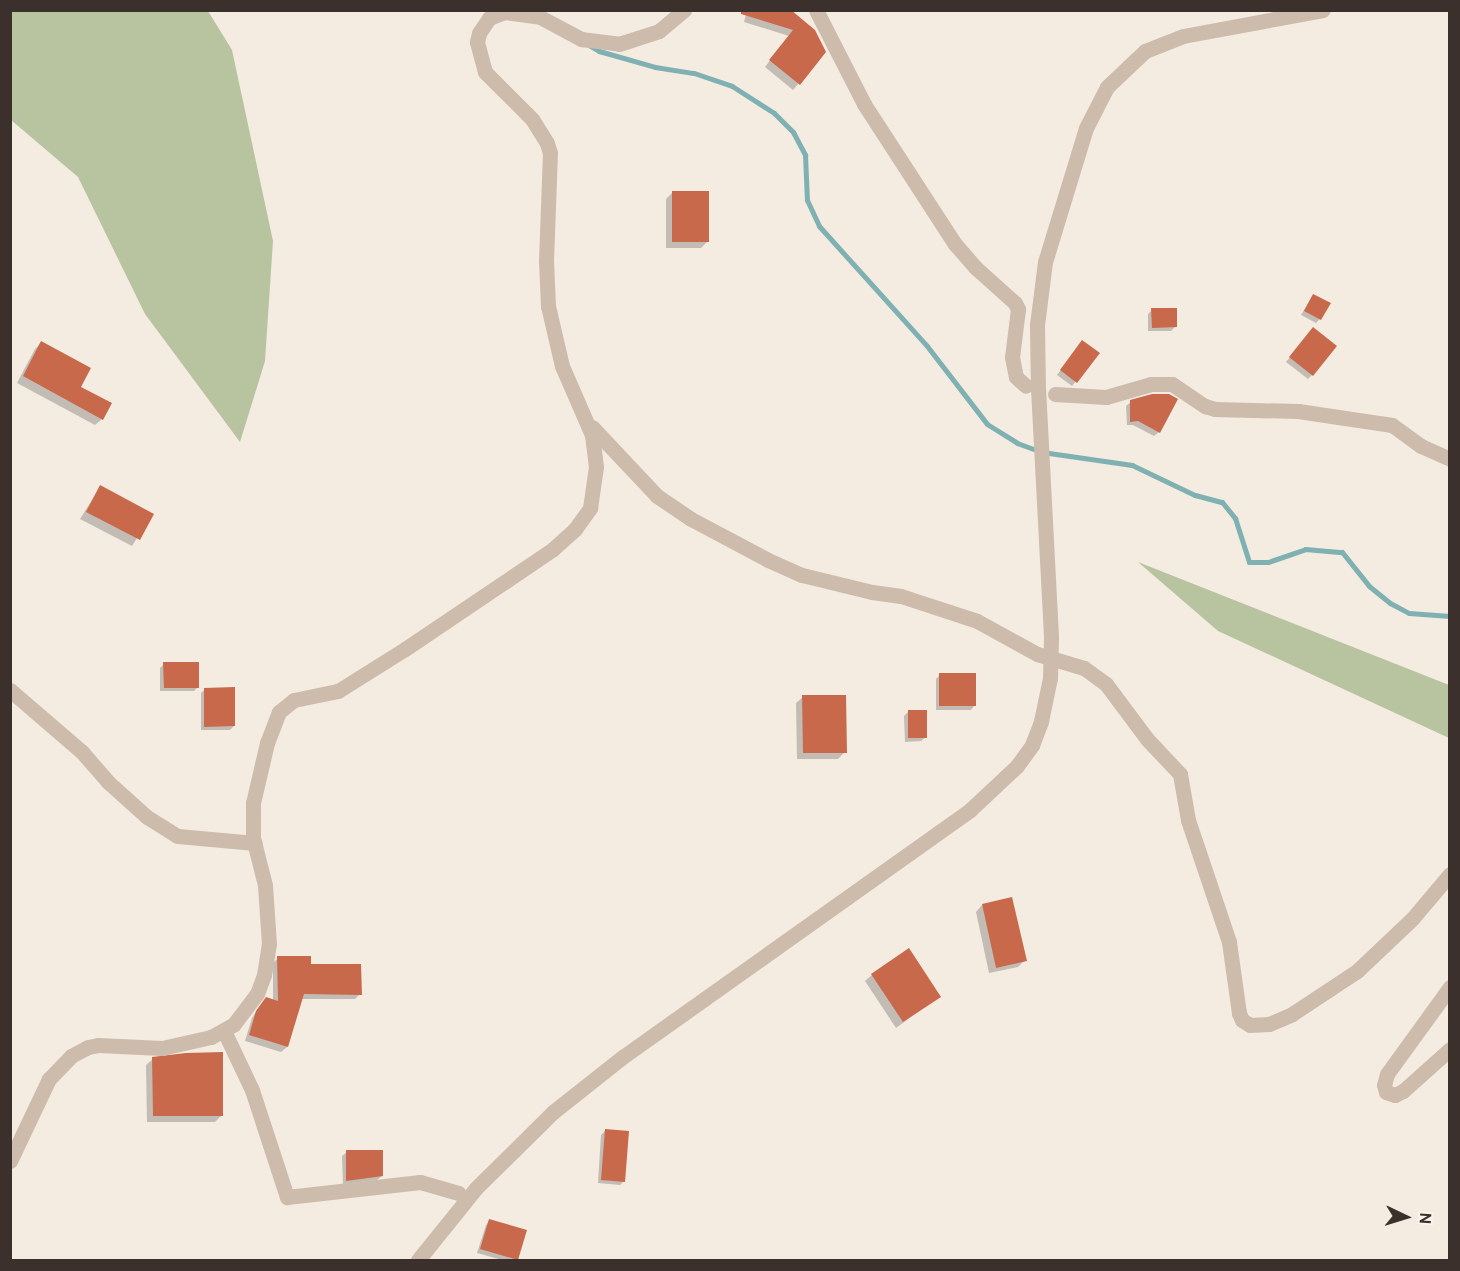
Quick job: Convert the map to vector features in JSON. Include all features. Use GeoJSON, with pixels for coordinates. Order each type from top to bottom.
{"type":"FeatureCollection","features":[{"type":"Feature","properties":{"kind":"street"},"geometry":{"type":"LineString","coordinates":[[10,1161],[49,1079],[60,1065],[79,1050],[98,1045],[178,1046],[211,1037],[224,1031],[248,1009],[257,994],[268,957],[264,885],[253,824],[256,789],[272,725],[279,712],[294,700],[338,690],[553,549],[575,529],[590,508],[596,483],[594,446],[588,423],[562,366],[548,306],[546,261],[551,166],[547,143],[532,119],[484,72],[477,52],[479,33],[489,18],[505,12],[519,13],[540,17],[581,39],[620,44],[659,31],[684,10]]}},
{"type":"Feature","properties":{"kind":"street"},"geometry":{"type":"LineString","coordinates":[[816,10],[864,104],[955,244],[976,268],[1015,303],[1018,309],[1012,357],[1016,377],[1032,388]]}},
{"type":"Feature","properties":{"kind":"street"},"geometry":{"type":"LineString","coordinates":[[418,1260],[459,1207],[494,1169],[569,1099],[624,1056],[970,810],[1001,785],[1025,755],[1039,728],[1049,692],[1051,659],[1032,388],[1037,325],[1045,262],[1086,128],[1107,87],[1145,51],[1183,36],[1323,10]]}},
{"type":"Feature","properties":{"kind":"street"},"geometry":{"type":"LineString","coordinates":[[1054,394],[1106,397],[1151,384],[1172,384],[1205,406],[1215,409],[1298,411],[1392,425],[1421,446],[1449,459]]}},
{"type":"Feature","properties":{"kind":"street"},"geometry":{"type":"LineString","coordinates":[[588,423],[632,473],[657,496],[691,519],[768,560],[802,575],[872,592],[901,596],[977,621],[1051,659],[1084,668],[1106,684],[1147,740],[1180,774],[1188,819],[1229,942],[1239,1012],[1242,1020],[1250,1025],[1261,1026],[1292,1014],[1357,971],[1412,919],[1449,874]]}},
{"type":"Feature","properties":{"kind":"street"},"geometry":{"type":"LineString","coordinates":[[10,690],[82,752],[108,782],[154,822],[178,836],[255,843]]}},
{"type":"Feature","properties":{"kind":"street"},"geometry":{"type":"LineString","coordinates":[[1449,987],[1387,1074],[1384,1084],[1386,1092],[1395,1095],[1403,1091],[1449,1049]]}},
{"type":"Feature","properties":{"kind":"street"},"geometry":{"type":"LineString","coordinates":[[224,1031],[252,1090],[288,1197],[420,1182],[458,1193]]}},
{"type":"Feature","properties":{"kind":"green space"},"geometry":{"type":"Polygon","coordinates":[[[11,10],[208,11],[232,50],[273,241],[265,361],[240,442],[145,314],[78,177],[11,120],[11,10]]]}},
{"type":"Feature","properties":{"kind":"green space"},"geometry":{"type":"Polygon","coordinates":[[[1138,562],[1449,685],[1449,738],[1218,631],[1138,562]]]}},
{"type":"Feature","properties":{"kind":"building"},"geometry":{"type":"Polygon","coordinates":[[[741,10],[791,10],[815,30],[826,52],[800,85],[769,60],[793,30],[741,14],[741,10]]]}},
{"type":"Feature","properties":{"kind":"building"},"geometry":{"type":"Polygon","coordinates":[[[672,191],[709,191],[709,242],[672,242],[672,191]]]}},
{"type":"Feature","properties":{"kind":"building"},"geometry":{"type":"Polygon","coordinates":[[[1313,294],[1331,303],[1321,320],[1304,311],[1313,294]]]}},
{"type":"Feature","properties":{"kind":"building"},"geometry":{"type":"Polygon","coordinates":[[[1151,308],[1177,308],[1177,327],[1152,328],[1151,308]]]}},
{"type":"Feature","properties":{"kind":"building"},"geometry":{"type":"Polygon","coordinates":[[[1313,327],[1337,346],[1313,376],[1289,357],[1313,327]]]}},
{"type":"Feature","properties":{"kind":"building"},"geometry":{"type":"Polygon","coordinates":[[[1082,340],[1100,353],[1077,383],[1060,370],[1082,340]]]}},
{"type":"Feature","properties":{"kind":"building"},"geometry":{"type":"Polygon","coordinates":[[[41,341],[91,368],[81,387],[112,403],[103,420],[23,376],[41,341]]]}},
{"type":"Feature","properties":{"kind":"building"},"geometry":{"type":"Polygon","coordinates":[[[1152,394],[1169,394],[1178,399],[1160,433],[1138,421],[1130,422],[1130,400],[1152,394]]]}},
{"type":"Feature","properties":{"kind":"building"},"geometry":{"type":"Polygon","coordinates":[[[100,485],[154,514],[140,540],[86,512],[100,485]]]}},
{"type":"Feature","properties":{"kind":"building"},"geometry":{"type":"Polygon","coordinates":[[[163,662],[199,662],[199,688],[164,688],[163,662]]]}},
{"type":"Feature","properties":{"kind":"building"},"geometry":{"type":"Polygon","coordinates":[[[939,673],[976,673],[976,706],[939,706],[939,673]]]}},
{"type":"Feature","properties":{"kind":"building"},"geometry":{"type":"Polygon","coordinates":[[[235,687],[235,726],[204,727],[204,688],[235,687]]]}},
{"type":"Feature","properties":{"kind":"building"},"geometry":{"type":"Polygon","coordinates":[[[802,695],[846,695],[847,753],[803,753],[802,695]]]}},
{"type":"Feature","properties":{"kind":"building"},"geometry":{"type":"Polygon","coordinates":[[[908,710],[927,710],[927,738],[908,738],[908,710]]]}},
{"type":"Feature","properties":{"kind":"building"},"geometry":{"type":"Polygon","coordinates":[[[1012,897],[1027,961],[996,968],[982,904],[1012,897]]]}},
{"type":"Feature","properties":{"kind":"building"},"geometry":{"type":"Polygon","coordinates":[[[909,948],[941,997],[903,1022],[871,974],[909,948]]]}},
{"type":"Feature","properties":{"kind":"building"},"geometry":{"type":"Polygon","coordinates":[[[277,956],[311,956],[311,964],[361,964],[362,995],[304,994],[288,1047],[249,1035],[256,1011],[266,997],[278,1001],[277,956]]]}},
{"type":"Feature","properties":{"kind":"building"},"geometry":{"type":"Polygon","coordinates":[[[223,1052],[223,1116],[153,1116],[152,1057],[223,1052]]]}},
{"type":"Feature","properties":{"kind":"building"},"geometry":{"type":"Polygon","coordinates":[[[605,1129],[629,1131],[625,1182],[601,1180],[605,1129]]]}},
{"type":"Feature","properties":{"kind":"building"},"geometry":{"type":"Polygon","coordinates":[[[346,1150],[383,1150],[383,1176],[346,1181],[346,1150]]]}},
{"type":"Feature","properties":{"kind":"building"},"geometry":{"type":"Polygon","coordinates":[[[489,1219],[527,1230],[518,1260],[480,1249],[489,1219]]]}},
{"type":"Feature","properties":{"kind":"waterway"},"geometry":{"type":"LineString","coordinates":[[589,45],[599,51],[655,67],[694,73],[732,86],[774,113],[793,132],[805,155],[807,200],[819,226],[927,346],[987,424],[1017,443],[1042,452],[1132,465],[1195,495],[1222,502],[1235,518],[1249,562],[1268,562],[1305,549],[1342,552],[1369,586],[1390,603],[1409,613],[1450,616]]}}]}
